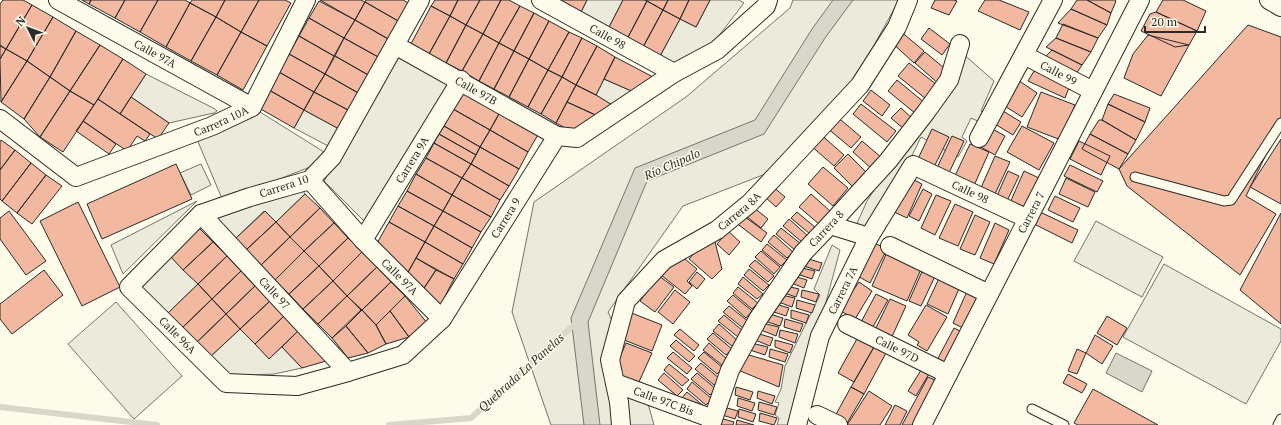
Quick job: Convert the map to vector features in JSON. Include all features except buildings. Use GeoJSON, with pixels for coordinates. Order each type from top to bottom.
{"type":"FeatureCollection","features":[{"type":"Feature","properties":{"kind":"street","name":"Calle 97A"},"geometry":{"type":"LineString","coordinates":[[58,0],[252,107]]}},
{"type":"Feature","properties":{"kind":"street","name":"Carrera 10"},"geometry":{"type":"LineString","coordinates":[[129,287],[201,214],[250,197],[310,180],[332,157],[420,0]]}},
{"type":"Feature","properties":{"kind":"street","name":"Calle 98"},"geometry":{"type":"LineString","coordinates":[[541,0],[674,73]]}},
{"type":"Feature","properties":{"kind":"street","name":"Carrera 8A"},"geometry":{"type":"LineString","coordinates":[[621,425],[619,402],[610,360],[626,302],[664,260],[717,230],[750,203],[860,85],[897,27],[908,0]]}},
{"type":"Feature","properties":{"kind":"street"},"geometry":{"type":"LineString","coordinates":[[979,138],[1053,0]]}},
{"type":"Feature","properties":{"kind":"street","name":"Carrera 7"},"geometry":{"type":"LineString","coordinates":[[922,425],[1140,0]]}},
{"type":"Feature","properties":{"kind":"street"},"geometry":{"type":"LineString","coordinates":[[1269,0],[1281,6]]}},
{"type":"Feature","properties":{"kind":"street","name":"Carrera 10A"},"geometry":{"type":"LineString","coordinates":[[0,119],[76,177],[212,126],[252,107],[302,1]]}},
{"type":"Feature","properties":{"kind":"street"},"geometry":{"type":"LineString","coordinates":[[558,136],[577,138],[674,73],[717,50],[763,2]]}},
{"type":"Feature","properties":{"kind":"street","name":"Carrera 8"},"geometry":{"type":"LineString","coordinates":[[712,422],[730,370],[758,319],[803,253],[888,161],[930,106],[949,80],[960,44]]}},
{"type":"Feature","properties":{"kind":"street","name":"Calle 97B"},"geometry":{"type":"LineString","coordinates":[[395,45],[461,80],[558,136]]}},
{"type":"Feature","properties":{"kind":"street","name":"Calle 99"},"geometry":{"type":"LineString","coordinates":[[1024,55],[1093,91]]}},
{"type":"Feature","properties":{"kind":"street","name":"Carrera 9A"},"geometry":{"type":"LineString","coordinates":[[363,240],[461,80]]}},
{"type":"Feature","properties":{"kind":"street","name":"Carrera 9"},"geometry":{"type":"LineString","coordinates":[[226,383],[296,386],[403,355],[442,319],[558,136]]}},
{"type":"Feature","properties":{"kind":"street","name":"Calle 98"},"geometry":{"type":"LineString","coordinates":[[913,165],[1028,219]]}},
{"type":"Feature","properties":{"kind":"street","name":"Carrera 7A"},"geometry":{"type":"LineString","coordinates":[[798,425],[820,336],[870,237],[913,165]]}},
{"type":"Feature","properties":{"kind":"street","name":"Calle 97A"},"geometry":{"type":"LineString","coordinates":[[310,180],[363,240],[442,319]]}},
{"type":"Feature","properties":{"kind":"street","name":"Calle 97"},"geometry":{"type":"LineString","coordinates":[[201,214],[348,372]]}},
{"type":"Feature","properties":{"kind":"street"},"geometry":{"type":"LineString","coordinates":[[830,225],[870,237]]}},
{"type":"Feature","properties":{"kind":"street"},"geometry":{"type":"LineString","coordinates":[[890,246],[989,294]]}},
{"type":"Feature","properties":{"kind":"street","name":"Calle 96A"},"geometry":{"type":"LineString","coordinates":[[129,287],[226,383]]}},
{"type":"Feature","properties":{"kind":"street","name":"Calle 97D"},"geometry":{"type":"LineString","coordinates":[[846,324],[948,374]]}},
{"type":"Feature","properties":{"kind":"street","name":"Calle 97C Bis"},"geometry":{"type":"LineString","coordinates":[[615,384],[712,422]]}},
{"type":"Feature","properties":{"kind":"street"},"geometry":{"type":"LineString","coordinates":[[817,415],[838,425]]}},
{"type":"Feature","properties":{"kind":"lane"},"geometry":{"type":"LineString","coordinates":[[1135,177],[1224,201],[1231,200],[1281,123]]}},
{"type":"Feature","properties":{"kind":"lane"},"geometry":{"type":"LineString","coordinates":[[1032,409],[1064,425]]}},
{"type":"Feature","properties":{"kind":"lane"},"geometry":{"type":"LineString","coordinates":[[1278,425],[1281,419]]}},
{"type":"Feature","properties":{"kind":"shaded area"},"geometry":{"type":"Polygon","coordinates":[[[587,0],[623,0],[607,31],[580,14],[587,0]]]}},
{"type":"Feature","properties":{"kind":"shaded area"},"geometry":{"type":"Polygon","coordinates":[[[710,0],[739,0],[744,3],[711,46],[677,68],[659,58],[680,19],[696,27],[710,0]]]}},
{"type":"Feature","properties":{"kind":"shaded area"},"geometry":{"type":"Polygon","coordinates":[[[793,0],[899,0],[856,78],[773,171],[683,206],[608,312],[645,393],[654,425],[551,425],[512,312],[534,202],[686,97],[790,8],[793,0]]]}},
{"type":"Feature","properties":{"kind":"shaded area"},"geometry":{"type":"Polygon","coordinates":[[[953,45],[994,81],[981,111],[987,117],[982,123],[971,118],[962,137],[967,141],[958,157],[921,137],[902,176],[895,177],[860,243],[849,241],[867,201],[907,138],[934,105],[953,45]]]}},
{"type":"Feature","properties":{"kind":"shaded area"},"geometry":{"type":"Polygon","coordinates":[[[401,50],[455,83],[369,226],[324,181],[401,50]]]}},
{"type":"Feature","properties":{"kind":"shaded area"},"geometry":{"type":"Polygon","coordinates":[[[146,74],[217,111],[214,113],[169,123],[131,97],[146,74]]]}},
{"type":"Feature","properties":{"kind":"shaded area"},"geometry":{"type":"Polygon","coordinates":[[[604,79],[636,93],[617,108],[596,95],[604,79]]]}},
{"type":"Feature","properties":{"kind":"shaded area"},"geometry":{"type":"Polygon","coordinates":[[[252,107],[332,157],[223,201],[196,137],[252,107]]]}},
{"type":"Feature","properties":{"kind":"shaded area"},"geometry":{"type":"Polygon","coordinates":[[[304,110],[339,129],[330,147],[294,128],[304,110]]]}},
{"type":"Feature","properties":{"kind":"shaded area"},"geometry":{"type":"Polygon","coordinates":[[[201,164],[211,185],[191,195],[180,173],[201,164]]]}},
{"type":"Feature","properties":{"kind":"shaded area"},"geometry":{"type":"Polygon","coordinates":[[[301,187],[305,194],[276,222],[264,211],[235,239],[215,217],[301,187]]]}},
{"type":"Feature","properties":{"kind":"shaded area"},"geometry":{"type":"Polygon","coordinates":[[[197,201],[123,274],[111,245],[197,201]]]}},
{"type":"Feature","properties":{"kind":"shaded area"},"geometry":{"type":"Polygon","coordinates":[[[1096,221],[1163,257],[1142,297],[1074,261],[1096,221]]]}},
{"type":"Feature","properties":{"kind":"shaded area"},"geometry":{"type":"Polygon","coordinates":[[[832,245],[840,250],[793,425],[777,425],[779,418],[775,415],[779,403],[775,402],[781,389],[785,366],[820,295],[814,289],[832,245]]]}},
{"type":"Feature","properties":{"kind":"shaded area"},"geometry":{"type":"Polygon","coordinates":[[[169,255],[198,284],[168,313],[139,284],[169,255]]]}},
{"type":"Feature","properties":{"kind":"shaded area"},"geometry":{"type":"Polygon","coordinates":[[[1164,264],[1281,329],[1281,341],[1246,404],[1123,337],[1164,264]]]}},
{"type":"Feature","properties":{"kind":"shaded area"},"geometry":{"type":"Polygon","coordinates":[[[116,302],[182,376],[134,419],[68,344],[116,302]]]}},
{"type":"Feature","properties":{"kind":"shaded area"},"geometry":{"type":"Polygon","coordinates":[[[240,329],[269,358],[282,347],[302,368],[274,374],[230,376],[210,357],[240,329]]]}},
{"type":"Feature","properties":{"kind":"water","name":"Río Chipalo"},"geometry":{"type":"Polygon","coordinates":[[[833,0],[853,0],[825,38],[764,134],[647,181],[588,322],[600,425],[584,425],[571,318],[635,168],[755,120],[812,29],[833,0]]]}},
{"type":"Feature","properties":{"kind":"water"},"geometry":{"type":"Polygon","coordinates":[[[1116,353],[1152,371],[1142,392],[1106,373],[1116,353]]]}},
{"type":"Feature","properties":{"kind":"waterway","name":"Quebrada La Panelas"},"geometry":{"type":"LineString","coordinates":[[389,425],[471,418],[578,321]]}},
{"type":"Feature","properties":{"kind":"waterway","name":"Quebrada La Panelas"},"geometry":{"type":"LineString","coordinates":[[0,407],[157,425]]}}]}
